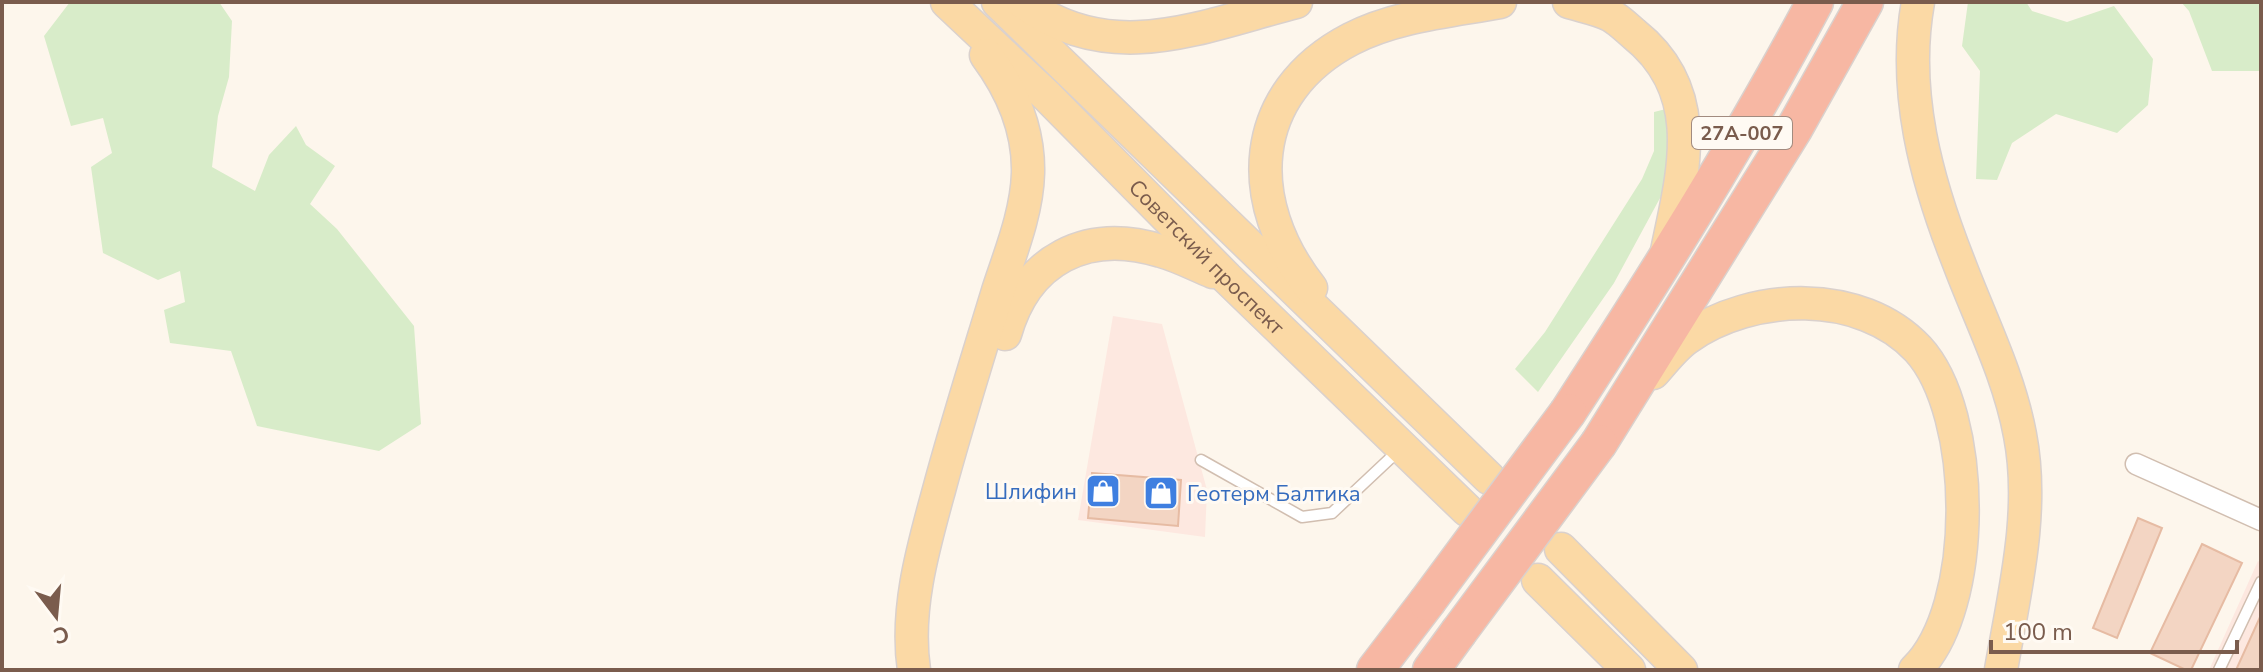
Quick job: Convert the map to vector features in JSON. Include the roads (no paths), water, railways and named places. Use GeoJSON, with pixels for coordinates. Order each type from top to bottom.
{"type":"FeatureCollection","features":[{"type":"Feature","properties":{"kind":"highway","name":"27А-007"},"geometry":{"type":"LineString","coordinates":[[1375,670],[1568,412],[1665,263],[1758,107],[1815,2]]}},
{"type":"Feature","properties":{"kind":"highway"},"geometry":{"type":"LineString","coordinates":[[1431,670],[1599,443],[1754,195],[1865,2]]}},
{"type":"Feature","properties":{"kind":"main road","name":"Советский проспект"},"geometry":{"type":"LineString","coordinates":[[998,2],[1489,478]]}},
{"type":"Feature","properties":{"kind":"main road"},"geometry":{"type":"LineString","coordinates":[[1023,2],[1067,26],[1091,34],[1118,39],[1146,39],[1296,2]]}},
{"type":"Feature","properties":{"kind":"main road"},"geometry":{"type":"LineString","coordinates":[[1396,388],[1296,269],[1271,212],[1264,174],[1267,139],[1280,105],[1302,75],[1324,55],[1352,38],[1383,26],[1500,2]]}},
{"type":"Feature","properties":{"kind":"main road"},"geometry":{"type":"LineString","coordinates":[[1569,2],[1610,15],[1648,46],[1671,77],[1683,119],[1685,158],[1665,263]]}},
{"type":"Feature","properties":{"kind":"main road"},"geometry":{"type":"LineString","coordinates":[[1918,2],[1911,63],[1926,162],[1958,262],[2009,392],[2020,432],[2025,467],[2022,539],[2001,670]]}},
{"type":"Feature","properties":{"kind":"main road","name":"Советский проспект"},"geometry":{"type":"LineString","coordinates":[[949,4],[1047,96],[1227,278],[1467,510]]}},
{"type":"Feature","properties":{"kind":"main road"},"geometry":{"type":"LineString","coordinates":[[914,670],[910,647],[913,614],[929,528],[956,427],[1020,221],[1028,175],[1026,139],[1016,105],[991,62],[949,4]]}},
{"type":"Feature","properties":{"kind":"main road"},"geometry":{"type":"LineString","coordinates":[[928,670],[924,646],[932,589],[1011,312],[1024,288],[1066,254],[1093,245],[1126,244],[1161,251],[1227,278]]}},
{"type":"Feature","properties":{"kind":"main road"},"geometry":{"type":"LineString","coordinates":[[1625,400],[1687,338],[1742,312],[1765,306],[1799,302],[1841,307],[1872,316],[1895,329],[1919,351],[1949,406],[1957,449],[1962,550],[1949,614],[1933,648],[1915,670]]}},
{"type":"Feature","properties":{"kind":"main road"},"geometry":{"type":"LineString","coordinates":[[1561,549],[1671,659],[1694,670]]}},
{"type":"Feature","properties":{"kind":"main road"},"geometry":{"type":"LineString","coordinates":[[1538,580],[1629,670]]}},
{"type":"Feature","properties":{"kind":"main road"},"geometry":{"type":"LineString","coordinates":[[1598,639],[1620,670]]}},
{"type":"Feature","properties":{"kind":"street"},"geometry":{"type":"LineString","coordinates":[[2136,464],[2261,520]]}},
{"type":"Feature","properties":{"kind":"lane"},"geometry":{"type":"LineString","coordinates":[[1201,460],[1302,517],[1332,513],[1402,447]]}},
{"type":"Feature","properties":{"kind":"lane"},"geometry":{"type":"LineString","coordinates":[[2219,670],[2260,588]]}},
{"type":"Feature","properties":{"kind":"place","name":"Шлифин"},"geometry":{"type":"Point","coordinates":[1103,491]}},
{"type":"Feature","properties":{"kind":"place","name":"Геотерм Балтика"},"geometry":{"type":"Point","coordinates":[1161,493]}}]}
